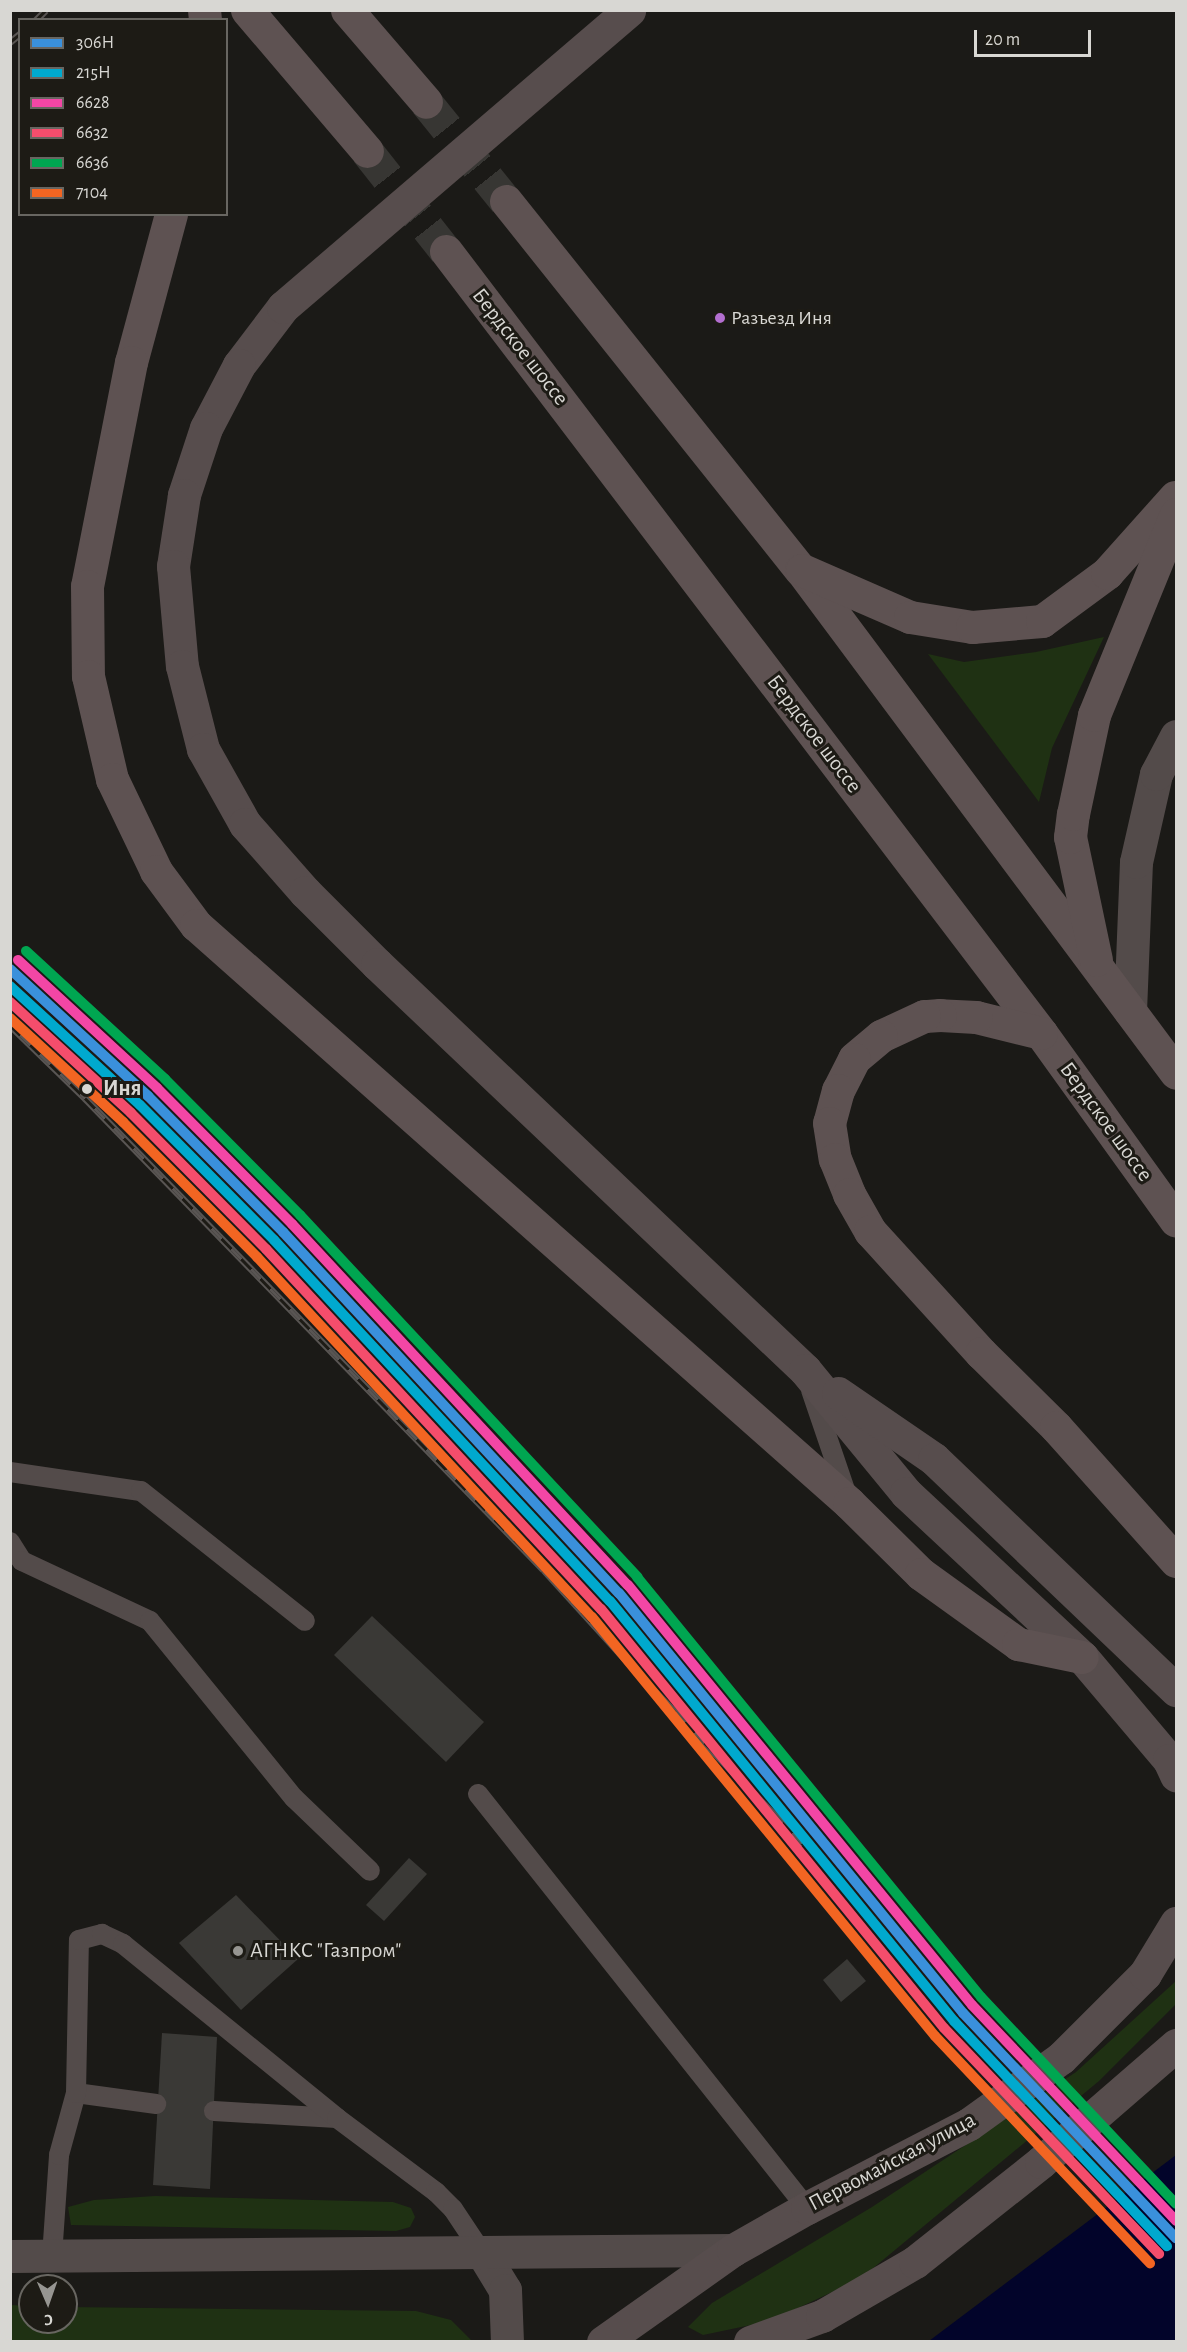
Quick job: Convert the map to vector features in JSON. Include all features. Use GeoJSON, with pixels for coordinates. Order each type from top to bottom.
{"type":"FeatureCollection","features":[{"type":"Feature","properties":{"kind":"highway"},"geometry":{"type":"LineString","coordinates":[[247,10],[367,151]]}},
{"type":"Feature","properties":{"kind":"highway"},"geometry":{"type":"LineString","coordinates":[[347,10],[426,102]]}},
{"type":"Feature","properties":{"kind":"highway"},"geometry":{"type":"LineString","coordinates":[[506,201],[801,570],[1176,1073]]}},
{"type":"Feature","properties":{"kind":"highway"},"geometry":{"type":"LineString","coordinates":[[170,216],[131,362],[87,586],[88,676],[112,779],[156,871],[196,925],[849,1503],[921,1574],[1018,1644],[1082,1657]]}},
{"type":"Feature","properties":{"kind":"highway","name":"Бердское шоссе"},"geometry":{"type":"LineString","coordinates":[[446,251],[1041,1033],[1176,1221]]}},
{"type":"Feature","properties":{"kind":"highway"},"geometry":{"type":"LineString","coordinates":[[801,570],[910,617],[972,627],[1042,621],[1107,573],[1176,495]]}},
{"type":"Feature","properties":{"kind":"highway"},"geometry":{"type":"LineString","coordinates":[[1098,971],[1070,837],[1073,814],[1094,715],[1176,514]]}},
{"type":"Feature","properties":{"kind":"highway"},"geometry":{"type":"LineString","coordinates":[[1041,1033],[976,1017],[940,1015],[924,1016],[881,1036],[854,1059],[837,1090],[829,1123],[835,1159],[849,1194],[870,1231],[981,1353],[1056,1427],[1176,1561]]}},
{"type":"Feature","properties":{"kind":"main road"},"geometry":{"type":"LineString","coordinates":[[629,10],[283,307],[238,365],[206,428],[184,495],[173,566],[182,666],[203,749],[245,825],[305,892],[377,964],[805,1370],[906,1493],[1082,1657],[1169,1760],[1176,1775]]}},
{"type":"Feature","properties":{"kind":"main road"},"geometry":{"type":"LineString","coordinates":[[805,1370],[934,1459],[1176,1690]]}},
{"type":"Feature","properties":{"kind":"main road","name":"Первомайская улица"},"geometry":{"type":"LineString","coordinates":[[603,2342],[733,2250],[807,2208],[969,2124],[1061,2058],[1145,1974],[1176,1923]]}},
{"type":"Feature","properties":{"kind":"main road"},"geometry":{"type":"LineString","coordinates":[[750,2342],[822,2316],[915,2262],[1041,2162],[1176,2045]]}},
{"type":"Feature","properties":{"kind":"street"},"geometry":{"type":"LineString","coordinates":[[1130,1011],[1136,862],[1156,774],[1176,736]]}},
{"type":"Feature","properties":{"kind":"street"},"geometry":{"type":"LineString","coordinates":[[10,2256],[483,2254],[733,2250]]}},
{"type":"Feature","properties":{"kind":"street"},"geometry":{"type":"LineString","coordinates":[[483,2254],[505,2290],[507,2342]]}},
{"type":"Feature","properties":{"kind":"lane"},"geometry":{"type":"LineString","coordinates":[[805,1370],[849,1503]]}},
{"type":"Feature","properties":{"kind":"lane"},"geometry":{"type":"LineString","coordinates":[[10,1472],[141,1491],[305,1621]]}},
{"type":"Feature","properties":{"kind":"lane"},"geometry":{"type":"LineString","coordinates":[[10,1542],[22,1561],[150,1621],[294,1798],[370,1870]]}},
{"type":"Feature","properties":{"kind":"lane"},"geometry":{"type":"LineString","coordinates":[[478,1794],[807,2208]]}},
{"type":"Feature","properties":{"kind":"lane"},"geometry":{"type":"LineString","coordinates":[[52,2256],[59,2155],[76,2093],[79,1940],[102,1934],[123,1944],[337,2118],[435,2192],[453,2209],[483,2254]]}},
{"type":"Feature","properties":{"kind":"lane"},"geometry":{"type":"LineString","coordinates":[[76,2093],[156,2104]]}},
{"type":"Feature","properties":{"kind":"lane"},"geometry":{"type":"LineString","coordinates":[[214,2111],[337,2118]]}},
{"type":"Feature","properties":{"kind":"green space"},"geometry":{"type":"Polygon","coordinates":[[[1104,637],[1052,748],[1039,802],[928,654],[964,662],[1036,652],[1104,637]]]}},
{"type":"Feature","properties":{"kind":"green space"},"geometry":{"type":"Polygon","coordinates":[[[1176,1981],[1176,2004],[1099,2081],[860,2279],[770,2321],[703,2335],[688,2327],[712,2303],[872,2207],[1076,2072],[1176,1981]]]}},
{"type":"Feature","properties":{"kind":"green space"},"geometry":{"type":"Polygon","coordinates":[[[155,2196],[393,2202],[411,2208],[415,2217],[410,2227],[396,2231],[71,2225],[68,2207],[94,2200],[155,2196]]]}},
{"type":"Feature","properties":{"kind":"green space"},"geometry":{"type":"Polygon","coordinates":[[[11,2305],[18,2305],[18,2334],[78,2334],[78,2307],[416,2311],[451,2320],[472,2341],[11,2341],[11,2305]]]}},
{"type":"Feature","properties":{"kind":"water"},"geometry":{"type":"Polygon","coordinates":[[[1176,2155],[1176,2341],[929,2341],[1176,2155]]]}},
{"type":"Feature","properties":{"kind":"building"},"geometry":{"type":"Polygon","coordinates":[[[372,1616],[484,1722],[446,1762],[334,1655],[372,1616]]]}},
{"type":"Feature","properties":{"kind":"building"},"geometry":{"type":"Polygon","coordinates":[[[409,1858],[427,1874],[384,1921],[366,1905],[409,1858]]]}},
{"type":"Feature","properties":{"kind":"building","name":"АГНКС \"Газпром\""},"geometry":{"type":"Polygon","coordinates":[[[236,1895],[298,1959],[241,2010],[179,1943],[236,1895]]]}},
{"type":"Feature","properties":{"kind":"building"},"geometry":{"type":"Polygon","coordinates":[[[847,1959],[866,1981],[841,2002],[823,1980],[847,1959]]]}},
{"type":"Feature","properties":{"kind":"building"},"geometry":{"type":"Polygon","coordinates":[[[162,2033],[217,2037],[210,2189],[153,2185],[162,2033]]]}},
{"type":"Feature","properties":{"kind":"tunnel"},"geometry":{"type":"LineString","coordinates":[[426,102],[506,201]]}},
{"type":"Feature","properties":{"kind":"tunnel"},"geometry":{"type":"LineString","coordinates":[[367,151],[446,251]]}},
{"type":"Feature","properties":{"kind":"railway"},"geometry":{"type":"LineString","coordinates":[[38,18],[46,10]]}},
{"type":"Feature","properties":{"kind":"railway"},"geometry":{"type":"LineString","coordinates":[[10,42],[18,36]]}},
{"type":"Feature","properties":{"kind":"railway"},"geometry":{"type":"LineString","coordinates":[[10,1025],[85,1098],[544,1570],[646,1682],[803,1844]]}},
{"type":"Feature","properties":{"kind":"transit line","name":"6636"},"geometry":{"type":"LineString","coordinates":[[26,951],[165,1079],[300,1215],[637,1577],[981,1997],[1176,2204]]}},
{"type":"Feature","properties":{"kind":"transit line","name":"6628"},"geometry":{"type":"LineString","coordinates":[[18,960],[157,1088],[292,1224],[628,1585],[972,2005],[1176,2221]]}},
{"type":"Feature","properties":{"kind":"transit line","name":"306Н"},"geometry":{"type":"LineString","coordinates":[[10,969],[148,1096],[283,1232],[619,1593],[963,2013],[1176,2238]]}},
{"type":"Feature","properties":{"kind":"transit line","name":"215Н"},"geometry":{"type":"LineString","coordinates":[[10,986],[140,1105],[274,1240],[610,1601],[954,2021],[1167,2246]]}},
{"type":"Feature","properties":{"kind":"transit line","name":"6632"},"geometry":{"type":"LineString","coordinates":[[10,1002],[131,1113],[266,1249],[601,1609],[944,2028],[1159,2254]]}},
{"type":"Feature","properties":{"kind":"transit line","name":"7104"},"geometry":{"type":"LineString","coordinates":[[10,1018],[123,1122],[257,1257],[592,1617],[935,2036],[1150,2263]]}},
{"type":"Feature","properties":{"kind":"place","name":"Разъезд Иня"},"geometry":{"type":"Point","coordinates":[720,318]}},
{"type":"Feature","properties":{"kind":"place","name":"Иня"},"geometry":{"type":"Point","coordinates":[87,1089]}},
{"type":"Feature","properties":{"kind":"place","name":"АГНКС \"Газпром\""},"geometry":{"type":"Point","coordinates":[238,1951]}}]}
